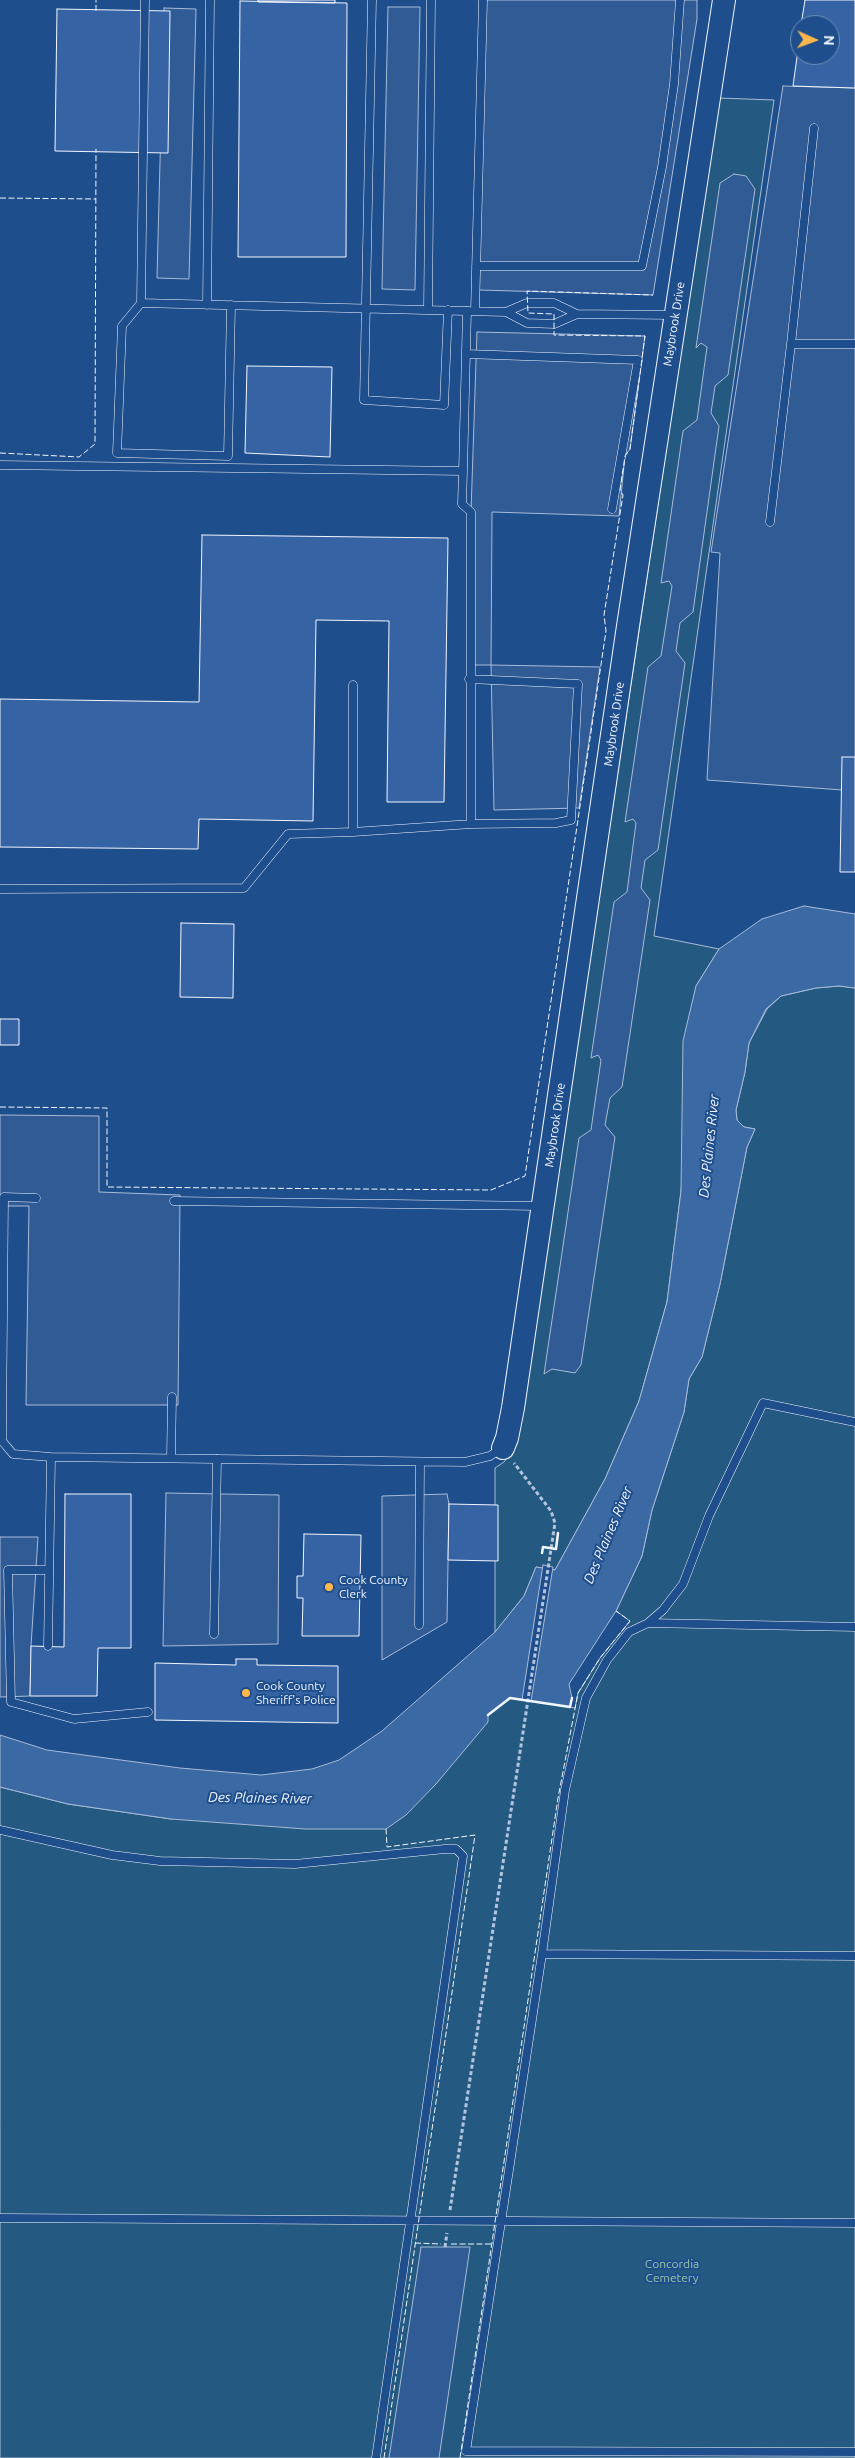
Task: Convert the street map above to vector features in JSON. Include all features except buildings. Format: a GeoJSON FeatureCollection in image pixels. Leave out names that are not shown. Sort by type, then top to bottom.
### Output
{"type":"FeatureCollection","features":[{"type":"Feature","properties":{"kind":"street","name":"Maybrook Drive"},"geometry":{"type":"LineString","coordinates":[[502,1448],[507,1438],[510,1423],[723,4]]}},
{"type":"Feature","properties":{"kind":"lane"},"geometry":{"type":"LineString","coordinates":[[145,0],[141,303],[122,326],[117,453],[228,456],[231,305]]}},
{"type":"Feature","properties":{"kind":"lane"},"geometry":{"type":"LineString","coordinates":[[207,305],[210,0]]}},
{"type":"Feature","properties":{"kind":"lane"},"geometry":{"type":"LineString","coordinates":[[372,0],[364,400],[444,404],[448,310]]}},
{"type":"Feature","properties":{"kind":"lane"},"geometry":{"type":"LineString","coordinates":[[428,310],[431,0]]}},
{"type":"Feature","properties":{"kind":"lane"},"geometry":{"type":"LineString","coordinates":[[475,311],[483,0]]}},
{"type":"Feature","properties":{"kind":"lane"},"geometry":{"type":"LineString","coordinates":[[476,266],[642,266],[662,167],[674,84],[680,0]]}},
{"type":"Feature","properties":{"kind":"lane"},"geometry":{"type":"LineString","coordinates":[[770,522],[814,128]]}},
{"type":"Feature","properties":{"kind":"lane"},"geometry":{"type":"LineString","coordinates":[[141,303],[506,312],[527,303],[554,303],[577,314]]}},
{"type":"Feature","properties":{"kind":"lane"},"geometry":{"type":"LineString","coordinates":[[467,311],[462,504],[471,512],[469,679],[471,824]]}},
{"type":"Feature","properties":{"kind":"lane"},"geometry":{"type":"LineString","coordinates":[[506,312],[527,323],[554,324],[577,314],[675,315]]}},
{"type":"Feature","properties":{"kind":"lane"},"geometry":{"type":"LineString","coordinates":[[791,344],[855,344]]}},
{"type":"Feature","properties":{"kind":"lane"},"geometry":{"type":"LineString","coordinates":[[466,354],[638,360],[612,509]]}},
{"type":"Feature","properties":{"kind":"lane"},"geometry":{"type":"LineString","coordinates":[[0,465],[463,471]]}},
{"type":"Feature","properties":{"kind":"lane"},"geometry":{"type":"LineString","coordinates":[[0,889],[244,888],[288,834],[353,832],[471,824],[556,823],[571,820],[578,684],[469,679]]}},
{"type":"Feature","properties":{"kind":"lane"},"geometry":{"type":"LineString","coordinates":[[353,685],[353,832]]}},
{"type":"Feature","properties":{"kind":"lane"},"geometry":{"type":"LineString","coordinates":[[36,1198],[4,1197],[2,1442],[13,1454],[51,1457],[420,1462],[479,1460],[502,1448]]}},
{"type":"Feature","properties":{"kind":"lane"},"geometry":{"type":"LineString","coordinates":[[174,1201],[542,1206]]}},
{"type":"Feature","properties":{"kind":"lane"},"geometry":{"type":"LineString","coordinates":[[171,1458],[172,1397]]}},
{"type":"Feature","properties":{"kind":"lane"},"geometry":{"type":"LineString","coordinates":[[855,1422],[763,1403],[709,1516],[683,1584],[663,1610],[648,1623],[629,1632],[619,1643],[591,1686],[581,1711],[565,1790],[542,1954],[466,2451],[855,2452]]}},
{"type":"Feature","properties":{"kind":"lane"},"geometry":{"type":"LineString","coordinates":[[48,1646],[51,1457]]}},
{"type":"Feature","properties":{"kind":"lane"},"geometry":{"type":"LineString","coordinates":[[214,1634],[217,1458]]}},
{"type":"Feature","properties":{"kind":"lane"},"geometry":{"type":"LineString","coordinates":[[419,1625],[420,1462]]}},
{"type":"Feature","properties":{"kind":"lane"},"geometry":{"type":"LineString","coordinates":[[49,1570],[8,1570],[11,1702],[74,1719],[148,1712]]}},
{"type":"Feature","properties":{"kind":"lane"},"geometry":{"type":"LineString","coordinates":[[648,1623],[855,1627]]}},
{"type":"Feature","properties":{"kind":"lane"},"geometry":{"type":"LineString","coordinates":[[0,1830],[112,1855],[160,1861],[218,1864],[295,1864],[445,1849],[456,1849],[463,1856],[376,2458]]}},
{"type":"Feature","properties":{"kind":"lane"},"geometry":{"type":"LineString","coordinates":[[542,1954],[855,1956]]}},
{"type":"Feature","properties":{"kind":"lane"},"geometry":{"type":"LineString","coordinates":[[0,2218],[855,2223]]}},
{"type":"Feature","properties":{"kind":"path"},"geometry":{"type":"LineString","coordinates":[[445,2247],[555,1523],[554,1515],[502,1448]]}},
{"type":"Feature","properties":{"kind":"green space"},"geometry":{"type":"Polygon","coordinates":[[[719,98],[774,100],[654,936],[719,949],[696,986],[681,1191],[667,1302],[639,1401],[605,1479],[555,1570],[536,1567],[524,1596],[495,1632],[495,1468],[504,1462],[517,1444],[719,98]]]}},
{"type":"Feature","properties":{"kind":"green space","name":"Concordia Cemetery"},"geometry":{"type":"Polygon","coordinates":[[[839,986],[855,988],[855,2458],[0,2458],[0,1787],[68,1804],[171,1819],[436,1784],[488,1715],[510,1698],[575,1708],[578,1693],[600,1658],[630,1621],[616,1611],[642,1556],[652,1510],[684,1412],[689,1379],[702,1357],[720,1284],[747,1147],[755,1129],[744,1127],[737,1120],[736,1110],[745,1072],[749,1043],[767,1009],[781,996],[816,988],[839,986]]]}},
{"type":"Feature","properties":{"kind":"shaded area"},"geometry":{"type":"Polygon","coordinates":[[[483,0],[697,0],[697,19],[653,295],[479,290],[483,0]]]}},
{"type":"Feature","properties":{"kind":"shaded area"},"geometry":{"type":"Polygon","coordinates":[[[388,7],[420,7],[415,290],[382,289],[388,7]]]}},
{"type":"Feature","properties":{"kind":"shaded area"},"geometry":{"type":"Polygon","coordinates":[[[164,8],[196,9],[189,279],[157,278],[164,8]]]}},
{"type":"Feature","properties":{"kind":"shaded area"},"geometry":{"type":"Polygon","coordinates":[[[783,86],[855,88],[855,757],[842,790],[707,780],[720,553],[711,552],[783,86]]]}},
{"type":"Feature","properties":{"kind":"shaded area"},"geometry":{"type":"Polygon","coordinates":[[[734,174],[746,176],[755,189],[728,375],[715,386],[711,413],[719,426],[693,612],[680,623],[676,651],[685,663],[658,850],[645,860],[641,888],[650,900],[622,1087],[610,1098],[605,1125],[615,1137],[581,1365],[575,1373],[552,1369],[544,1374],[579,1138],[591,1130],[601,1060],[598,1055],[591,1058],[614,902],[627,892],[636,823],[633,819],[625,822],[648,667],[661,656],[672,586],[669,581],[661,583],[683,431],[697,420],[707,347],[701,343],[696,348],[720,183],[734,174]]]}},
{"type":"Feature","properties":{"kind":"shaded area"},"geometry":{"type":"Polygon","coordinates":[[[477,332],[645,336],[630,449],[625,456],[619,516],[492,512],[491,665],[470,665],[471,512],[477,332]]]}},
{"type":"Feature","properties":{"kind":"shaded area"},"geometry":{"type":"Polygon","coordinates":[[[491,665],[600,667],[579,808],[494,810],[491,665]]]}},
{"type":"Feature","properties":{"kind":"shaded area"},"geometry":{"type":"Polygon","coordinates":[[[0,1115],[99,1116],[99,1192],[180,1195],[178,1405],[26,1405],[29,1206],[0,1206],[0,1115]]]}},
{"type":"Feature","properties":{"kind":"shaded area"},"geometry":{"type":"Polygon","coordinates":[[[166,1493],[279,1495],[278,1644],[163,1646],[166,1493]]]}},
{"type":"Feature","properties":{"kind":"shaded area"},"geometry":{"type":"Polygon","coordinates":[[[447,1494],[449,1504],[447,1622],[382,1660],[382,1496],[447,1494]]]}},
{"type":"Feature","properties":{"kind":"shaded area"},"geometry":{"type":"Polygon","coordinates":[[[0,1537],[38,1537],[31,1646],[30,1696],[0,1697],[0,1537]]]}},
{"type":"Feature","properties":{"kind":"shaded area"},"geometry":{"type":"Polygon","coordinates":[[[421,2247],[470,2247],[439,2458],[389,2458],[421,2247]]]}},
{"type":"Feature","properties":{"kind":"water","name":"Des Plaines River"},"geometry":{"type":"Polygon","coordinates":[[[804,906],[855,914],[855,988],[839,986],[816,988],[781,996],[766,1009],[749,1043],[745,1072],[736,1110],[737,1120],[744,1127],[755,1129],[747,1147],[720,1284],[702,1357],[689,1379],[684,1412],[652,1510],[642,1556],[616,1611],[569,1684],[572,1698],[570,1707],[510,1698],[488,1715],[488,1722],[436,1784],[406,1815],[386,1829],[305,1829],[171,1819],[68,1804],[0,1787],[0,1735],[47,1750],[180,1768],[261,1775],[312,1769],[339,1760],[382,1731],[495,1632],[524,1596],[536,1567],[555,1570],[605,1479],[639,1401],[667,1302],[681,1191],[683,1041],[696,986],[719,949],[762,919],[804,906]]]}},
{"type":"Feature","properties":{"kind":"pier"},"geometry":{"type":"Polygon","coordinates":[[[543,1565],[553,1567],[531,1701],[522,1700],[543,1565]]]}},
{"type":"Feature","properties":{"kind":"fence"},"geometry":{"type":"LineString","coordinates":[[96,0],[96,11]]}},
{"type":"Feature","properties":{"kind":"fence"},"geometry":{"type":"LineString","coordinates":[[0,453],[79,457],[95,444],[96,149]]}},
{"type":"Feature","properties":{"kind":"fence"},"geometry":{"type":"LineString","coordinates":[[0,198],[96,199]]}},
{"type":"Feature","properties":{"kind":"fence"},"geometry":{"type":"LineString","coordinates":[[0,1107],[107,1108],[107,1187],[491,1190],[525,1176],[606,631],[604,615],[623,495],[620,490],[625,456],[630,449],[645,336],[554,335],[554,314],[528,313],[527,291],[653,295]]}},
{"type":"Feature","properties":{"kind":"fence"},"geometry":{"type":"LineString","coordinates":[[460,2458],[558,1798],[578,1693],[600,1658],[630,1621],[616,1611]]}},
{"type":"Feature","properties":{"kind":"fence"},"geometry":{"type":"LineString","coordinates":[[384,2458],[475,1835],[387,1847],[386,1829]]}},
{"type":"Feature","properties":{"kind":"fence"},"geometry":{"type":"LineString","coordinates":[[415,2243],[441,2244]]}},
{"type":"Feature","properties":{"kind":"fence"},"geometry":{"type":"LineString","coordinates":[[451,2244],[491,2244]]}},
{"type":"Feature","properties":{"kind":"wall"},"geometry":{"type":"LineString","coordinates":[[542,1553],[543,1547],[556,1549],[558,1533]]}},
{"type":"Feature","properties":{"kind":"wall"},"geometry":{"type":"LineString","coordinates":[[488,1715],[510,1698],[570,1707],[572,1698]]}},
{"type":"Feature","properties":{"kind":"place","name":"Cook County Clerk"},"geometry":{"type":"Point","coordinates":[329,1587]}},
{"type":"Feature","properties":{"kind":"place","name":"Cook County Sheriff's Police"},"geometry":{"type":"Point","coordinates":[246,1693]}}]}
